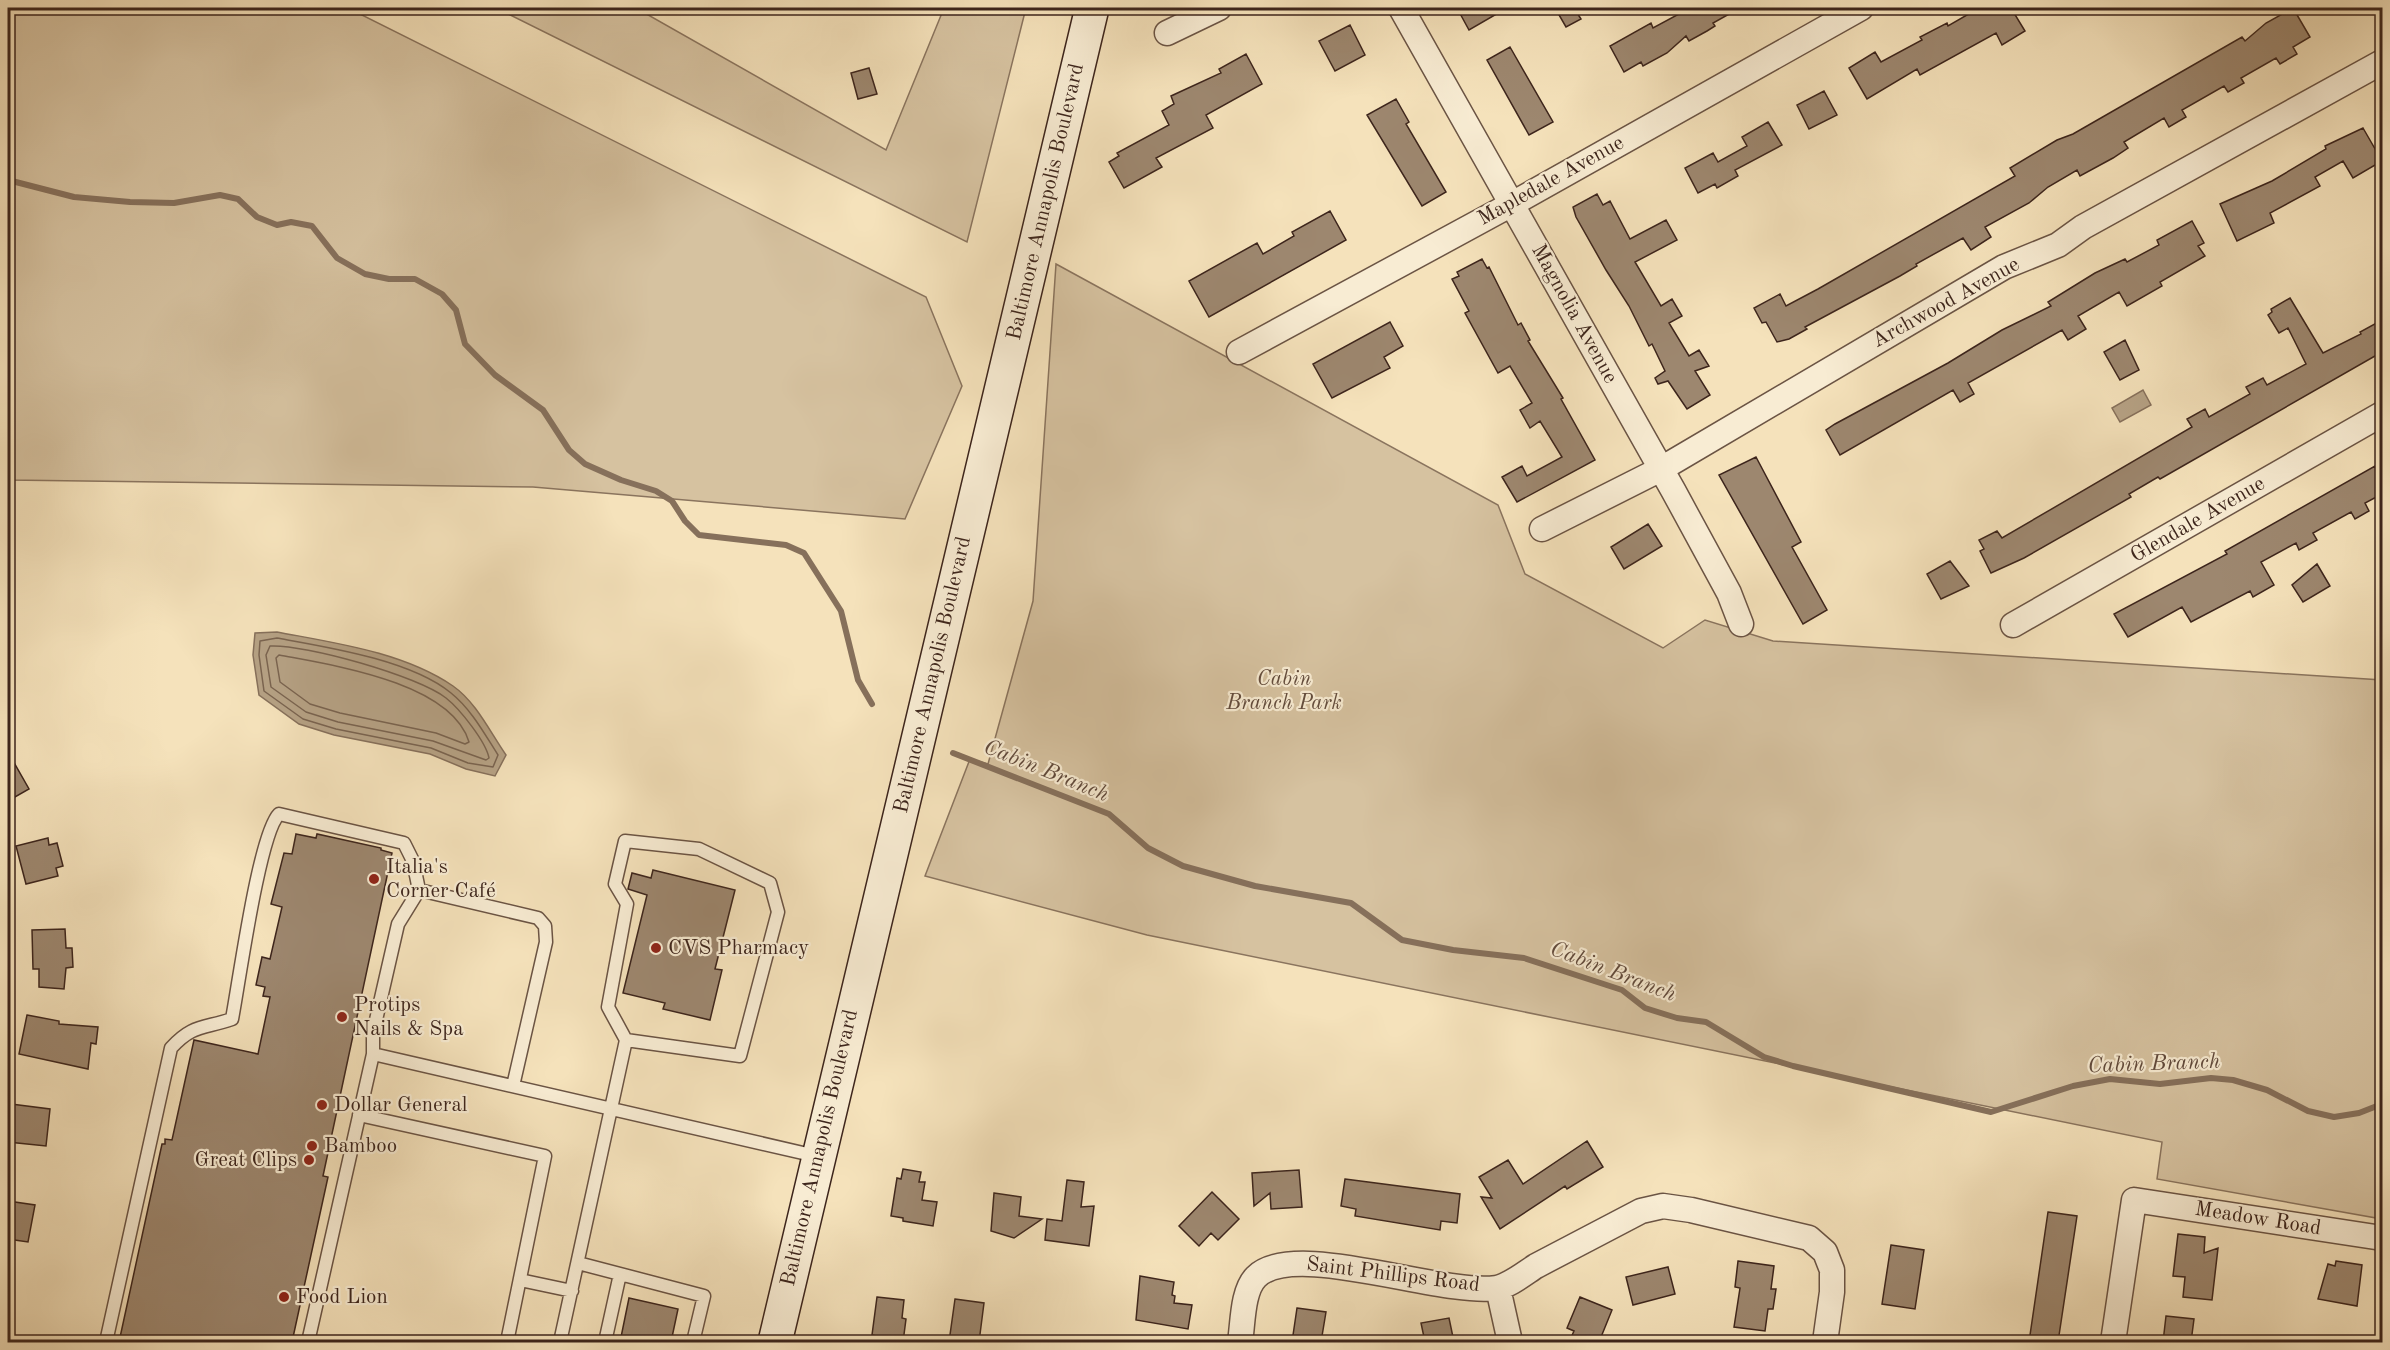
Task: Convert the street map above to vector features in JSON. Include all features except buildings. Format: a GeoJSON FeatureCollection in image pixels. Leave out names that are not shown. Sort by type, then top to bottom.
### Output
{"type":"FeatureCollection","features":[{"type":"Feature","properties":{"kind":"main road","name":"Baltimore Annapolis Boulevard"},"geometry":{"type":"LineString","coordinates":[[775,1342],[1092,8]]}},
{"type":"Feature","properties":{"kind":"street"},"geometry":{"type":"LineString","coordinates":[[1167,33],[1219,8]]}},
{"type":"Feature","properties":{"kind":"street","name":"Magnolia Avenue"},"geometry":{"type":"LineString","coordinates":[[1401,8],[1729,593],[1741,624]]}},
{"type":"Feature","properties":{"kind":"street","name":"Mapledale Avenue"},"geometry":{"type":"LineString","coordinates":[[1239,352],[1512,204],[1861,8]]}},
{"type":"Feature","properties":{"kind":"street","name":"Archwood Avenue"},"geometry":{"type":"LineString","coordinates":[[1542,530],[1661,470],[2004,267],[2058,245],[2083,227],[2382,62]]}},
{"type":"Feature","properties":{"kind":"street","name":"Glendale Avenue"},"geometry":{"type":"LineString","coordinates":[[2013,626],[2382,414]]}},
{"type":"Feature","properties":{"kind":"street","name":"Meadow Road"},"geometry":{"type":"LineString","coordinates":[[2113,1342],[2134,1200],[2382,1238]]}},
{"type":"Feature","properties":{"kind":"street","name":"Saint Phillips Road"},"geometry":{"type":"LineString","coordinates":[[1240,1342],[1248,1293],[1255,1277],[1271,1267],[1287,1262],[1366,1271],[1440,1284],[1498,1288],[1641,1211],[1663,1206],[1691,1210],[1809,1238],[1825,1252],[1832,1270],[1832,1292],[1825,1342]]}},
{"type":"Feature","properties":{"kind":"street"},"geometry":{"type":"LineString","coordinates":[[1498,1288],[1510,1342]]}},
{"type":"Feature","properties":{"kind":"lane"},"geometry":{"type":"LineString","coordinates":[[106,1342],[171,1048],[184,1034],[195,1028],[232,1019],[260,864],[271,822],[279,814],[404,843],[413,861],[419,890],[398,924],[373,1033],[373,1054],[308,1342]]}},
{"type":"Feature","properties":{"kind":"lane"},"geometry":{"type":"LineString","coordinates":[[560,1342],[627,1040],[608,1007],[627,904],[615,884],[625,841],[699,849],[770,883],[778,912],[740,1056],[627,1040]]}},
{"type":"Feature","properties":{"kind":"lane"},"geometry":{"type":"LineString","coordinates":[[419,890],[538,918],[545,926],[546,942],[513,1086]]}},
{"type":"Feature","properties":{"kind":"lane"},"geometry":{"type":"LineString","coordinates":[[373,1054],[818,1157]]}},
{"type":"Feature","properties":{"kind":"lane"},"geometry":{"type":"LineString","coordinates":[[359,1115],[545,1156],[507,1342]]}},
{"type":"Feature","properties":{"kind":"lane"},"geometry":{"type":"LineString","coordinates":[[578,1263],[704,1296],[693,1342]]}},
{"type":"Feature","properties":{"kind":"lane"},"geometry":{"type":"LineString","coordinates":[[605,1342],[620,1274]]}},
{"type":"Feature","properties":{"kind":"lane"},"geometry":{"type":"LineString","coordinates":[[520,1280],[572,1291]]}},
{"type":"Feature","properties":{"kind":"green space"},"geometry":{"type":"Polygon","coordinates":[[[8,8],[348,8],[926,297],[962,386],[905,519],[533,487],[8,480],[8,8]]]}},
{"type":"Feature","properties":{"kind":"green space"},"geometry":{"type":"Polygon","coordinates":[[[496,8],[636,8],[886,150],[944,8],[1026,8],[967,242],[496,8]]]}},
{"type":"Feature","properties":{"kind":"green space","name":"Cabin Branch Park"},"geometry":{"type":"Polygon","coordinates":[[[1056,264],[1498,505],[1525,574],[1663,648],[1705,620],[1773,641],[2382,680],[2382,1219],[2157,1179],[2162,1142],[1147,935],[925,876],[970,759],[988,764],[1033,601],[1056,264]]]}},
{"type":"Feature","properties":{"kind":"water"},"geometry":{"type":"Polygon","coordinates":[[[2143,390],[2151,405],[2120,422],[2112,408],[2143,390]]]}},
{"type":"Feature","properties":{"kind":"water"},"geometry":{"type":"Polygon","coordinates":[[[277,632],[368,650],[391,657],[433,674],[453,686],[476,709],[506,755],[495,776],[466,769],[430,754],[334,735],[299,724],[259,695],[253,655],[255,633],[277,632]]]}},
{"type":"Feature","properties":{"kind":"waterway","name":"Cabin Branch"},"geometry":{"type":"LineString","coordinates":[[8,180],[74,197],[130,202],[174,203],[220,195],[238,199],[257,217],[277,225],[291,222],[312,226],[337,258],[365,274],[389,279],[415,279],[442,294],[456,310],[465,344],[495,375],[543,410],[569,450],[585,464],[621,480],[656,491],[672,501],[685,521],[699,535],[786,545],[804,553],[841,611],[858,680],[872,704]]}},
{"type":"Feature","properties":{"kind":"waterway","name":"Cabin Branch"},"geometry":{"type":"LineString","coordinates":[[953,753],[1109,814],[1148,848],[1183,866],[1255,886],[1351,903],[1402,940],[1453,950],[1524,958],[1622,990],[1645,1008],[1677,1018],[1706,1022],[1764,1057],[1793,1066],[1991,1112],[2073,1086],[2110,1079],[2160,1084],[2211,1078],[2233,1080],[2267,1090],[2308,1111],[2334,1117],[2359,1113],[2382,1104]]}},
{"type":"Feature","properties":{"kind":"place","name":"Italia's Corner Café"},"geometry":{"type":"Point","coordinates":[374,879]}},
{"type":"Feature","properties":{"kind":"place","name":"CVS Pharmacy"},"geometry":{"type":"Point","coordinates":[656,948]}},
{"type":"Feature","properties":{"kind":"place","name":"Protips Nails & Spa"},"geometry":{"type":"Point","coordinates":[342,1017]}},
{"type":"Feature","properties":{"kind":"place","name":"Dollar General"},"geometry":{"type":"Point","coordinates":[322,1105]}},
{"type":"Feature","properties":{"kind":"place","name":"Bamboo"},"geometry":{"type":"Point","coordinates":[312,1146]}},
{"type":"Feature","properties":{"kind":"place","name":"Great Clips"},"geometry":{"type":"Point","coordinates":[309,1160]}},
{"type":"Feature","properties":{"kind":"place","name":"Food Lion"},"geometry":{"type":"Point","coordinates":[284,1297]}}]}
